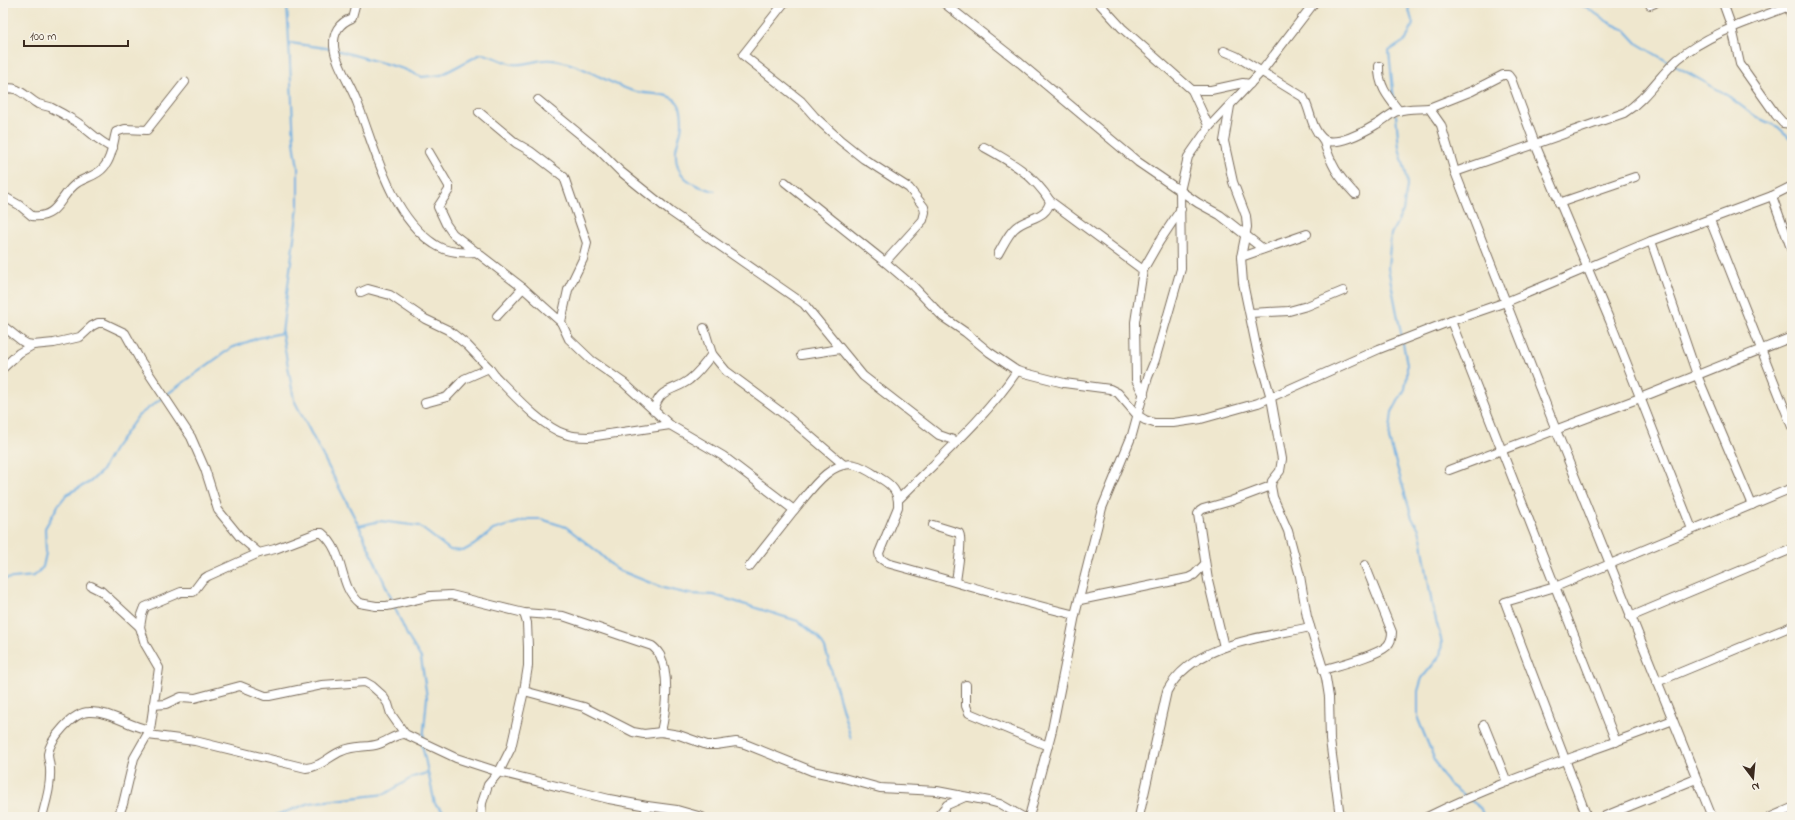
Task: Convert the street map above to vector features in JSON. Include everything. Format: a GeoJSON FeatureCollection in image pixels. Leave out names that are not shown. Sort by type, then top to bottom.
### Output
{"type":"FeatureCollection","features":[{"type":"Feature","properties":{"kind":"street"},"geometry":{"type":"LineString","coordinates":[[356,3],[352,18],[343,22],[336,29],[334,36],[335,52],[356,99],[392,194],[420,232],[435,244],[452,251],[478,252]]}},
{"type":"Feature","properties":{"kind":"street"},"geometry":{"type":"LineString","coordinates":[[784,3],[743,55],[801,101],[815,117],[840,140],[864,159],[909,188],[923,204],[925,212],[923,220],[886,262]]}},
{"type":"Feature","properties":{"kind":"street"},"geometry":{"type":"LineString","coordinates":[[944,3],[1020,63],[1138,162],[1180,191],[1220,215],[1263,249]]}},
{"type":"Feature","properties":{"kind":"street"},"geometry":{"type":"LineString","coordinates":[[1099,3],[1122,28],[1192,90],[1209,127]]}},
{"type":"Feature","properties":{"kind":"street"},"geometry":{"type":"LineString","coordinates":[[1029,817],[1048,746],[1075,615],[1102,508],[1132,435],[1181,269],[1180,191],[1188,157],[1209,127],[1261,72],[1314,3]]}},
{"type":"Feature","properties":{"kind":"street"},"geometry":{"type":"LineString","coordinates":[[1723,3],[1732,28],[1740,64],[1776,115],[1783,122],[1792,124]]}},
{"type":"Feature","properties":{"kind":"street"},"geometry":{"type":"LineString","coordinates":[[1455,172],[1624,113],[1638,103],[1680,58],[1701,44],[1732,28],[1790,6],[1792,16]]}},
{"type":"Feature","properties":{"kind":"street"},"geometry":{"type":"LineString","coordinates":[[1224,51],[1303,97],[1313,127],[1323,139],[1331,163],[1338,176],[1355,194]]}},
{"type":"Feature","properties":{"kind":"street"},"geometry":{"type":"LineString","coordinates":[[1379,66],[1378,78],[1390,100],[1399,111]]}},
{"type":"Feature","properties":{"kind":"street"},"geometry":{"type":"LineString","coordinates":[[1323,139],[1329,142],[1336,142],[1368,129],[1399,111],[1429,108],[1472,91],[1503,75],[1508,75],[1512,79],[1535,144],[1610,322],[1692,529]]}},
{"type":"Feature","properties":{"kind":"street"},"geometry":{"type":"LineString","coordinates":[[3,196],[19,205],[32,216],[38,217],[54,210],[76,183],[98,174],[105,166],[113,148],[116,132],[125,129],[147,130],[185,82]]}},
{"type":"Feature","properties":{"kind":"street"},"geometry":{"type":"LineString","coordinates":[[1192,90],[1211,90],[1243,83],[1250,84]]}},
{"type":"Feature","properties":{"kind":"street"},"geometry":{"type":"LineString","coordinates":[[3,91],[11,88],[17,89],[23,95],[39,104],[51,108],[76,122],[105,145],[113,148]]}},
{"type":"Feature","properties":{"kind":"street"},"geometry":{"type":"LineString","coordinates":[[538,100],[599,150],[620,171],[671,212],[804,304],[863,376],[939,435],[956,442]]}},
{"type":"Feature","properties":{"kind":"street"},"geometry":{"type":"LineString","coordinates":[[1230,106],[1224,141],[1233,182],[1246,216],[1246,237],[1241,257],[1243,282],[1257,350],[1270,398],[1282,465],[1271,486],[1273,497],[1288,531],[1300,576],[1310,627],[1323,670],[1329,697],[1330,740],[1340,817]]}},
{"type":"Feature","properties":{"kind":"street"},"geometry":{"type":"LineString","coordinates":[[1429,108],[1441,125],[1455,172],[1556,430],[1630,617],[1712,817]]}},
{"type":"Feature","properties":{"kind":"street"},"geometry":{"type":"LineString","coordinates":[[479,112],[516,143],[530,151],[564,177],[587,244],[583,259],[568,290],[561,322]]}},
{"type":"Feature","properties":{"kind":"street"},"geometry":{"type":"LineString","coordinates":[[984,147],[1026,171],[1044,190],[1050,201],[1143,270]]}},
{"type":"Feature","properties":{"kind":"street"},"geometry":{"type":"LineString","coordinates":[[429,152],[449,186],[449,190],[438,206],[446,224],[453,234],[478,252],[542,304],[561,322],[569,339],[582,352],[624,383],[670,425],[723,456],[794,510]]}},
{"type":"Feature","properties":{"kind":"street"},"geometry":{"type":"LineString","coordinates":[[1559,204],[1635,177]]}},
{"type":"Feature","properties":{"kind":"street"},"geometry":{"type":"LineString","coordinates":[[785,182],[886,262],[913,286],[943,317],[1017,371],[1064,383],[1110,389],[1118,393],[1137,415],[1154,423],[1173,422],[1220,414],[1270,398],[1365,355],[1451,321],[1506,302],[1586,267],[1772,196],[1792,186]]}},
{"type":"Feature","properties":{"kind":"street"},"geometry":{"type":"LineString","coordinates":[[1772,196],[1792,251]]}},
{"type":"Feature","properties":{"kind":"street"},"geometry":{"type":"LineString","coordinates":[[998,254],[1013,229],[1018,225],[1045,213],[1049,208],[1050,201]]}},
{"type":"Feature","properties":{"kind":"street"},"geometry":{"type":"LineString","coordinates":[[1144,395],[1136,380],[1135,322],[1143,270],[1159,242],[1181,209]]}},
{"type":"Feature","properties":{"kind":"street"},"geometry":{"type":"LineString","coordinates":[[1710,220],[1792,427]]}},
{"type":"Feature","properties":{"kind":"street"},"geometry":{"type":"LineString","coordinates":[[1241,257],[1307,234]]}},
{"type":"Feature","properties":{"kind":"street"},"geometry":{"type":"LineString","coordinates":[[1651,242],[1698,375],[1752,505]]}},
{"type":"Feature","properties":{"kind":"street"},"geometry":{"type":"LineString","coordinates":[[497,316],[523,288]]}},
{"type":"Feature","properties":{"kind":"street"},"geometry":{"type":"LineString","coordinates":[[361,292],[368,289],[390,295],[425,319],[455,335],[467,345],[495,376],[540,419],[563,434],[578,437],[589,437],[670,425]]}},
{"type":"Feature","properties":{"kind":"street"},"geometry":{"type":"LineString","coordinates":[[1250,313],[1288,311],[1307,306],[1342,291]]}},
{"type":"Feature","properties":{"kind":"street"},"geometry":{"type":"LineString","coordinates":[[1451,321],[1616,742]]}},
{"type":"Feature","properties":{"kind":"street"},"geometry":{"type":"LineString","coordinates":[[3,326],[22,341],[33,345],[54,343],[80,336],[98,323],[104,323],[125,333],[140,360],[191,437],[205,469],[218,510],[240,537],[259,553]]}},
{"type":"Feature","properties":{"kind":"street"},"geometry":{"type":"LineString","coordinates":[[704,328],[712,354],[726,371],[789,418],[844,464]]}},
{"type":"Feature","properties":{"kind":"street"},"geometry":{"type":"LineString","coordinates":[[1449,470],[1640,398],[1792,337]]}},
{"type":"Feature","properties":{"kind":"street"},"geometry":{"type":"LineString","coordinates":[[3,368],[19,353],[33,345]]}},
{"type":"Feature","properties":{"kind":"street"},"geometry":{"type":"LineString","coordinates":[[801,355],[840,349]]}},
{"type":"Feature","properties":{"kind":"street"},"geometry":{"type":"LineString","coordinates":[[654,411],[656,401],[660,396],[689,380],[699,372],[712,354]]}},
{"type":"Feature","properties":{"kind":"street"},"geometry":{"type":"LineString","coordinates":[[424,402],[447,397],[464,379],[489,368]]}},
{"type":"Feature","properties":{"kind":"street"},"geometry":{"type":"LineString","coordinates":[[899,499],[1004,391],[1017,371]]}},
{"type":"Feature","properties":{"kind":"street"},"geometry":{"type":"LineString","coordinates":[[749,567],[794,510],[829,471],[844,464],[854,465],[864,468],[891,485],[899,499],[898,507],[879,552],[880,558],[887,563],[956,582],[1018,602],[1075,615]]}},
{"type":"Feature","properties":{"kind":"street"},"geometry":{"type":"LineString","coordinates":[[1224,647],[1205,564],[1198,514],[1200,510],[1231,501],[1271,486]]}},
{"type":"Feature","properties":{"kind":"street"},"geometry":{"type":"LineString","coordinates":[[1587,817],[1505,602],[1555,587],[1609,563],[1792,488]]}},
{"type":"Feature","properties":{"kind":"street"},"geometry":{"type":"LineString","coordinates":[[932,525],[959,534],[960,536],[961,542],[956,582]]}},
{"type":"Feature","properties":{"kind":"street"},"geometry":{"type":"LineString","coordinates":[[118,817],[123,804],[134,758],[149,732],[159,680],[159,668],[145,644],[140,627],[145,608],[180,592],[193,592],[202,580],[208,576],[259,553],[275,549],[317,533],[322,533],[336,548],[350,593],[359,603],[387,606],[439,594],[463,597],[524,614],[563,616],[652,646],[660,654],[664,668],[666,708],[661,732]]}},
{"type":"Feature","properties":{"kind":"street"},"geometry":{"type":"LineString","coordinates":[[1630,617],[1792,549]]}},
{"type":"Feature","properties":{"kind":"street"},"geometry":{"type":"LineString","coordinates":[[1080,600],[1188,578],[1194,575],[1205,564]]}},
{"type":"Feature","properties":{"kind":"street"},"geometry":{"type":"LineString","coordinates":[[1323,670],[1376,653],[1387,646],[1391,640],[1392,632],[1365,565]]}},
{"type":"Feature","properties":{"kind":"street"},"geometry":{"type":"LineString","coordinates":[[91,586],[101,591],[140,627]]}},
{"type":"Feature","properties":{"kind":"street"},"geometry":{"type":"LineString","coordinates":[[481,817],[482,803],[488,785],[499,772],[511,748],[524,691],[528,666],[528,647],[527,623],[524,614]]}},
{"type":"Feature","properties":{"kind":"street"},"geometry":{"type":"LineString","coordinates":[[1657,682],[1792,626]]}},
{"type":"Feature","properties":{"kind":"street"},"geometry":{"type":"LineString","coordinates":[[1139,817],[1167,691],[1179,673],[1204,655],[1224,647],[1310,627]]}},
{"type":"Feature","properties":{"kind":"street"},"geometry":{"type":"LineString","coordinates":[[153,705],[166,704],[181,697],[195,698],[240,686],[265,696],[269,696],[322,685],[365,682],[382,695],[388,704],[391,714],[405,734],[456,758],[499,772],[609,799],[677,810],[702,817]]}},
{"type":"Feature","properties":{"kind":"street"},"geometry":{"type":"LineString","coordinates":[[966,685],[966,706],[969,713],[1048,746]]}},
{"type":"Feature","properties":{"kind":"street"},"geometry":{"type":"LineString","coordinates":[[524,691],[584,707],[633,732],[644,734],[661,732],[678,735],[707,745],[736,742],[745,744],[803,768],[872,787],[937,791],[1000,804],[1023,817]]}},
{"type":"Feature","properties":{"kind":"street"},"geometry":{"type":"LineString","coordinates":[[42,817],[49,789],[50,768],[48,754],[52,743],[70,719],[82,713],[90,712],[120,719],[149,732],[195,741],[306,768],[320,766],[341,751],[357,746],[375,745],[397,735],[405,734]]}},
{"type":"Feature","properties":{"kind":"street"},"geometry":{"type":"LineString","coordinates":[[1427,817],[1466,798],[1673,720]]}},
{"type":"Feature","properties":{"kind":"street"},"geometry":{"type":"LineString","coordinates":[[1484,725],[1507,782]]}},
{"type":"Feature","properties":{"kind":"street"},"geometry":{"type":"LineString","coordinates":[[1603,817],[1696,780]]}},
{"type":"Feature","properties":{"kind":"street"},"geometry":{"type":"LineString","coordinates":[[938,817],[947,805],[965,797]]}},
{"type":"Feature","properties":{"kind":"street"},"geometry":{"type":"LineString","coordinates":[[645,817],[647,806]]}},
{"type":"Feature","properties":{"kind":"street"},"geometry":{"type":"LineString","coordinates":[[1771,817],[1792,808]]}},
{"type":"Feature","properties":{"kind":"waterway"},"geometry":{"type":"LineString","coordinates":[[287,3],[294,142],[298,168],[298,207],[282,333],[294,400],[359,526],[393,602]]}},
{"type":"Feature","properties":{"kind":"waterway"},"geometry":{"type":"LineString","coordinates":[[1394,100],[1389,51],[1406,40],[1413,24],[1407,3]]}},
{"type":"Feature","properties":{"kind":"waterway"},"geometry":{"type":"LineString","coordinates":[[1575,3],[1586,7],[1608,22],[1625,30],[1638,44],[1670,63]]}},
{"type":"Feature","properties":{"kind":"waterway"},"geometry":{"type":"LineString","coordinates":[[290,43],[332,49]]}},
{"type":"Feature","properties":{"kind":"waterway"},"geometry":{"type":"LineString","coordinates":[[336,50],[404,69],[422,77],[441,75],[481,54],[513,64],[552,60],[574,65],[626,89],[671,97],[679,105],[682,119],[682,127],[676,150],[676,159],[681,174],[692,183],[715,191]]}},
{"type":"Feature","properties":{"kind":"waterway"},"geometry":{"type":"LineString","coordinates":[[1674,65],[1724,93],[1756,117],[1778,127],[1792,140]]}},
{"type":"Feature","properties":{"kind":"waterway"},"geometry":{"type":"LineString","coordinates":[[1396,115],[1399,148],[1406,173],[1407,186],[1403,211],[1391,234],[1388,268],[1402,338]]}},
{"type":"Feature","properties":{"kind":"waterway"},"geometry":{"type":"LineString","coordinates":[[166,395],[231,348],[258,338],[282,333]]}},
{"type":"Feature","properties":{"kind":"waterway"},"geometry":{"type":"LineString","coordinates":[[1403,343],[1407,364],[1407,376],[1405,389],[1392,412],[1389,439],[1412,518],[1419,529],[1432,605],[1442,643],[1440,656],[1422,678],[1418,691],[1418,719],[1438,768],[1449,784],[1465,796]]}},
{"type":"Feature","properties":{"kind":"waterway"},"geometry":{"type":"LineString","coordinates":[[3,579],[34,576],[43,567],[46,553],[45,528],[59,504],[67,494],[90,482],[101,472],[114,449],[138,416],[162,398]]}},
{"type":"Feature","properties":{"kind":"waterway"},"geometry":{"type":"LineString","coordinates":[[359,526],[380,521],[419,526],[450,550],[463,551],[474,545],[493,530],[529,519],[541,519],[566,527],[598,552],[616,569],[663,588],[689,594],[714,595],[798,621],[818,637],[825,648],[851,739]]}},
{"type":"Feature","properties":{"kind":"waterway"},"geometry":{"type":"LineString","coordinates":[[394,606],[408,637],[421,658],[427,697],[423,741]]}},
{"type":"Feature","properties":{"kind":"waterway"},"geometry":{"type":"LineString","coordinates":[[422,745],[435,804],[450,817]]}},
{"type":"Feature","properties":{"kind":"waterway"},"geometry":{"type":"LineString","coordinates":[[272,817],[310,803],[385,794],[413,777],[427,773]]}},
{"type":"Feature","properties":{"kind":"waterway"},"geometry":{"type":"LineString","coordinates":[[1470,800],[1480,807],[1484,817]]}}]}
